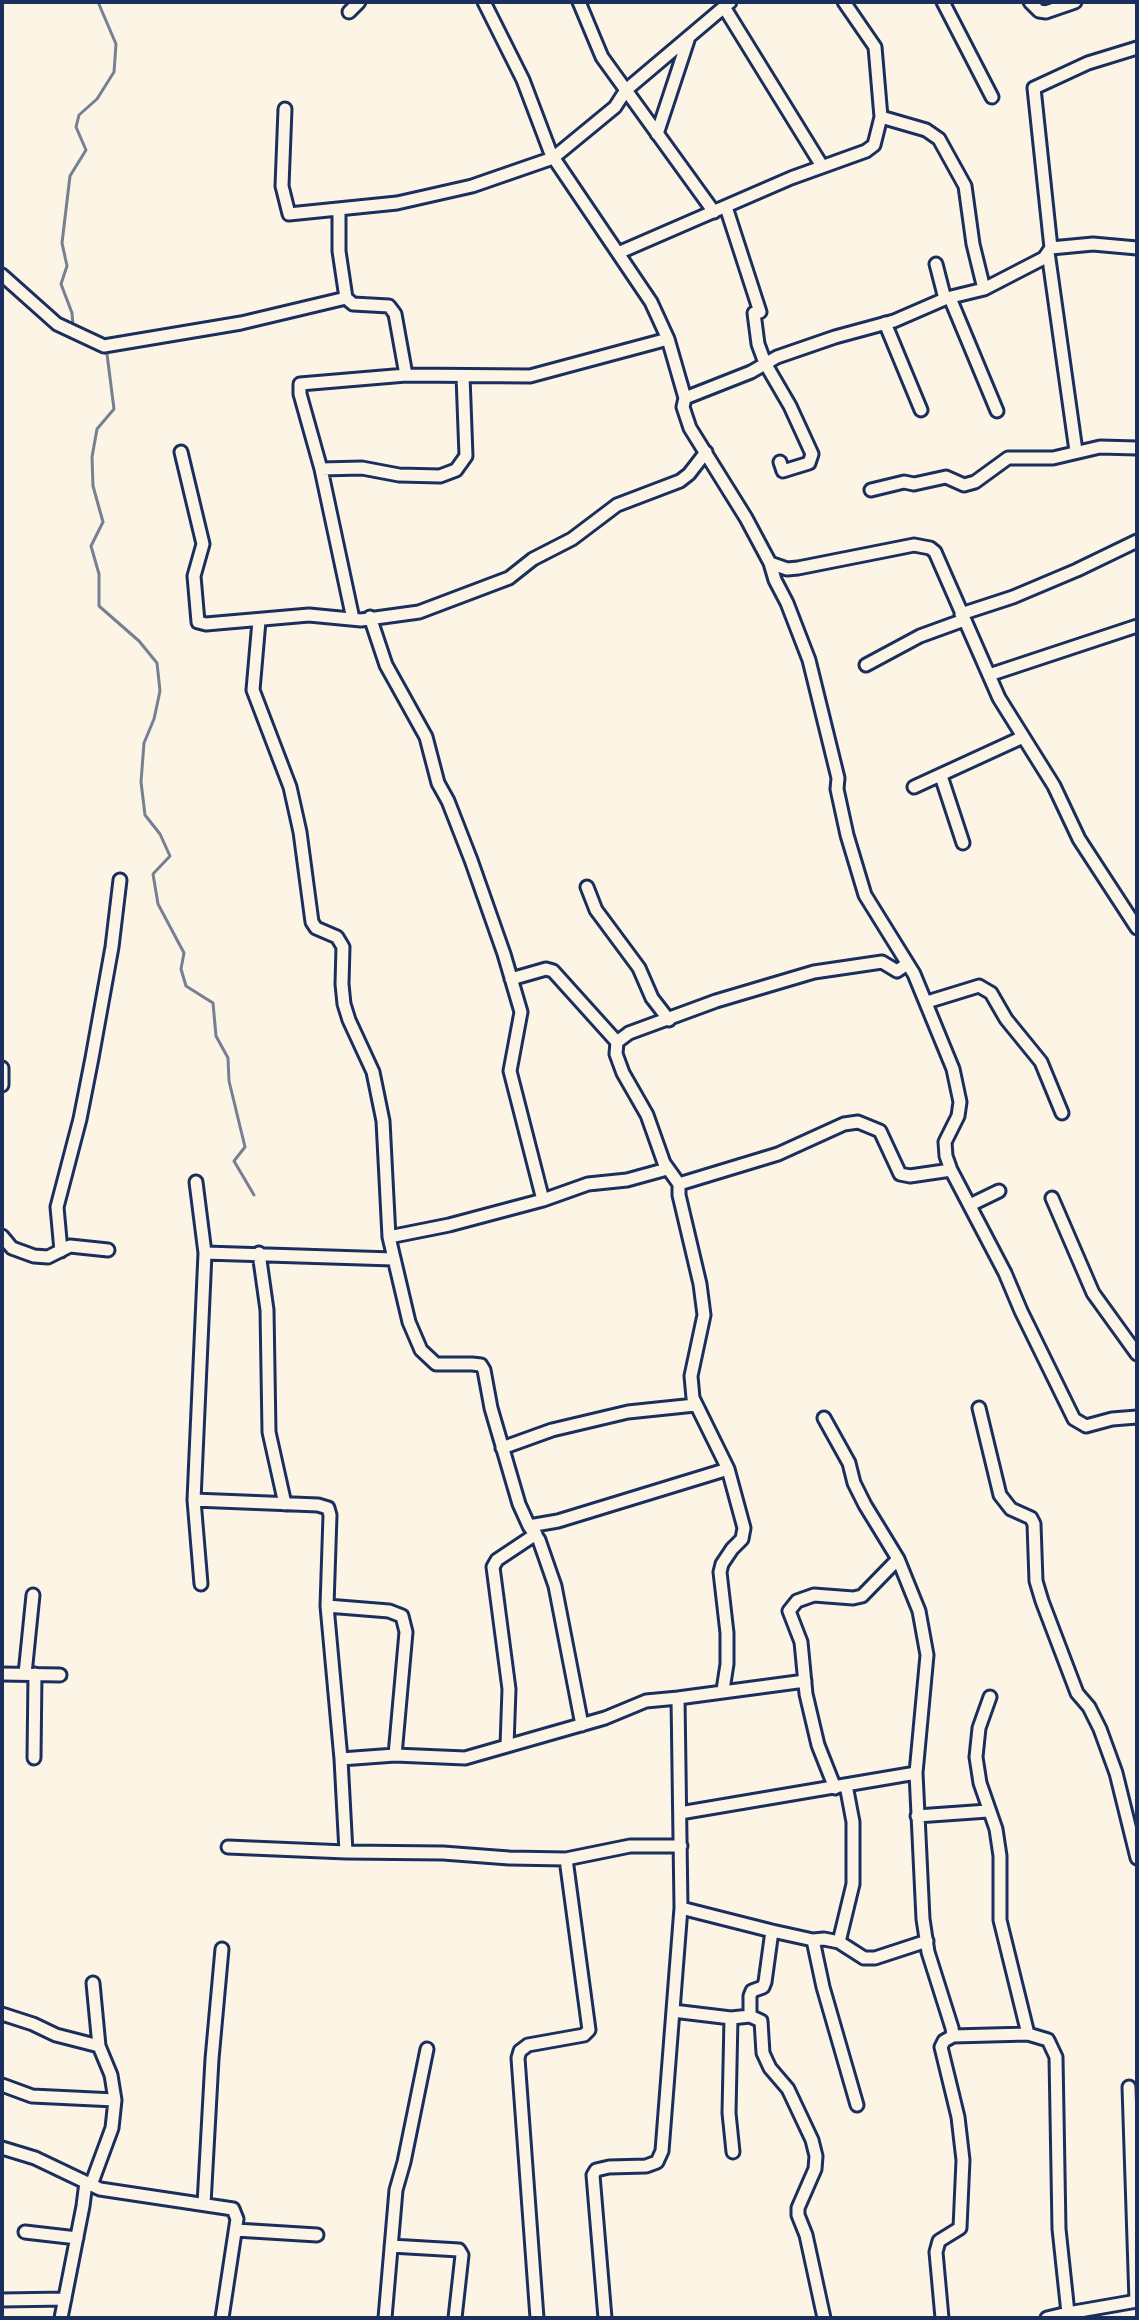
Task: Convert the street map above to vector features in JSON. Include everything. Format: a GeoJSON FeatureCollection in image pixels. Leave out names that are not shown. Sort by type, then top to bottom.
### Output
{"type":"FeatureCollection","features":[{"type":"Feature","properties":{"kind":"street"},"geometry":{"type":"LineString","coordinates":[[349,12],[359,2]]}},
{"type":"Feature","properties":{"kind":"street"},"geometry":{"type":"LineString","coordinates":[[484,2],[523,80],[553,158],[644,288],[668,339],[690,428],[770,563],[787,603],[809,660],[838,778],[837,789],[847,835],[865,895],[907,964],[947,1049],[960,1102],[958,1116],[945,1142],[951,1170],[1005,1273],[1074,1419],[1086,1426],[1137,1417]]}},
{"type":"Feature","properties":{"kind":"street"},"geometry":{"type":"LineString","coordinates":[[579,2],[602,57],[714,212]]}},
{"type":"Feature","properties":{"kind":"street"},"geometry":{"type":"LineString","coordinates":[[618,253],[822,166],[866,151],[874,145],[881,117],[875,47],[844,2]]}},
{"type":"Feature","properties":{"kind":"street"},"geometry":{"type":"LineString","coordinates":[[943,2],[992,97]]}},
{"type":"Feature","properties":{"kind":"street"},"geometry":{"type":"LineString","coordinates":[[1030,2],[1039,11],[1046,12],[1075,2]]}},
{"type":"Feature","properties":{"kind":"street"},"geometry":{"type":"LineString","coordinates":[[285,109],[282,186],[286,211],[294,216],[397,203],[472,186],[553,158],[615,107],[626,90],[727,5],[822,166]]}},
{"type":"Feature","properties":{"kind":"street"},"geometry":{"type":"LineString","coordinates":[[657,134],[688,39]]}},
{"type":"Feature","properties":{"kind":"street"},"geometry":{"type":"LineString","coordinates":[[1076,451],[1050,250],[1034,88],[1088,63],[1137,48]]}},
{"type":"Feature","properties":{"kind":"street"},"geometry":{"type":"LineString","coordinates":[[881,117],[926,130],[939,139],[960,173],[984,289]]}},
{"type":"Feature","properties":{"kind":"street"},"geometry":{"type":"LineString","coordinates":[[726,207],[760,312],[754,313],[758,344],[812,454],[809,463],[783,471],[780,462]]}},
{"type":"Feature","properties":{"kind":"street"},"geometry":{"type":"LineString","coordinates":[[339,209],[339,251],[346,298],[353,304],[389,306],[392,309],[406,375]]}},
{"type":"Feature","properties":{"kind":"street"},"geometry":{"type":"LineString","coordinates":[[685,398],[835,337],[885,323],[948,298],[984,289],[1035,264],[1050,250],[1093,244],[1137,248]]}},
{"type":"Feature","properties":{"kind":"street"},"geometry":{"type":"LineString","coordinates":[[936,264],[997,411]]}},
{"type":"Feature","properties":{"kind":"street"},"geometry":{"type":"LineString","coordinates":[[2,275],[57,324],[104,346],[241,323],[346,298]]}},
{"type":"Feature","properties":{"kind":"street"},"geometry":{"type":"LineString","coordinates":[[885,323],[921,410]]}},
{"type":"Feature","properties":{"kind":"street"},"geometry":{"type":"LineString","coordinates":[[353,619],[300,384],[406,375],[530,376],[668,339]]}},
{"type":"Feature","properties":{"kind":"street"},"geometry":{"type":"LineString","coordinates":[[321,469],[362,468],[388,474],[440,476],[456,470],[466,456],[463,376]]}},
{"type":"Feature","properties":{"kind":"street"},"geometry":{"type":"LineString","coordinates":[[871,490],[946,477],[964,485],[975,482],[1008,458],[1053,458],[1100,447],[1137,448]]}},
{"type":"Feature","properties":{"kind":"street"},"geometry":{"type":"LineString","coordinates":[[181,452],[203,544],[194,576],[198,622],[259,621],[309,615],[353,619],[419,612],[509,578],[533,559],[572,539],[617,505],[680,481],[706,452]]}},
{"type":"Feature","properties":{"kind":"street"},"geometry":{"type":"LineString","coordinates":[[866,665],[920,636],[1096,562],[1116,549],[1137,541]]}},
{"type":"Feature","properties":{"kind":"street"},"geometry":{"type":"LineString","coordinates":[[770,563],[787,569],[922,546],[930,548],[940,559],[999,698],[1054,786],[1079,839],[1137,928]]}},
{"type":"Feature","properties":{"kind":"street"},"geometry":{"type":"LineString","coordinates":[[775,580],[787,569]]}},
{"type":"Feature","properties":{"kind":"street"},"geometry":{"type":"LineString","coordinates":[[370,617],[382,656],[426,737],[438,783],[471,860],[521,1012],[510,1071],[543,1200]]}},
{"type":"Feature","properties":{"kind":"street"},"geometry":{"type":"LineString","coordinates":[[259,621],[253,690],[290,787],[300,832],[312,922],[316,928],[337,937],[343,947],[344,1004],[373,1072],[383,1121],[389,1237],[409,1322],[421,1350],[436,1364],[481,1365],[484,1370],[491,1408],[519,1504],[555,1586],[582,1725]]}},
{"type":"Feature","properties":{"kind":"street"},"geometry":{"type":"LineString","coordinates":[[989,675],[1137,626]]}},
{"type":"Feature","properties":{"kind":"street"},"geometry":{"type":"LineString","coordinates":[[914,787],[1023,737]]}},
{"type":"Feature","properties":{"kind":"street"},"geometry":{"type":"LineString","coordinates":[[941,776],[963,843]]}},
{"type":"Feature","properties":{"kind":"street"},"geometry":{"type":"LineString","coordinates":[[61,1251],[57,1207],[92,1058],[112,947],[120,880]]}},
{"type":"Feature","properties":{"kind":"street"},"geometry":{"type":"LineString","coordinates":[[587,887],[596,910],[639,968],[652,998],[669,1020]]}},
{"type":"Feature","properties":{"kind":"street"},"geometry":{"type":"LineString","coordinates":[[617,1042],[629,1033],[716,1001],[814,972],[882,962],[897,971],[907,964]]}},
{"type":"Feature","properties":{"kind":"street"},"geometry":{"type":"LineString","coordinates":[[511,979],[546,969],[553,971],[617,1042],[616,1054],[623,1073],[647,1115],[667,1169],[679,1184],[704,1315],[691,1376],[695,1405],[728,1469],[744,1528],[742,1539],[727,1556],[720,1572],[727,1633],[723,1690]]}},
{"type":"Feature","properties":{"kind":"street"},"geometry":{"type":"LineString","coordinates":[[927,1002],[979,986],[991,993],[1006,1019],[1041,1062],[1062,1113]]}},
{"type":"Feature","properties":{"kind":"street"},"geometry":{"type":"LineString","coordinates":[[2,1068],[2,1085]]}},
{"type":"Feature","properties":{"kind":"street"},"geometry":{"type":"LineString","coordinates":[[679,1184],[778,1154],[844,1124],[858,1122],[880,1131],[900,1174],[910,1176],[951,1170]]}},
{"type":"Feature","properties":{"kind":"street"},"geometry":{"type":"LineString","coordinates":[[389,1237],[442,1227],[543,1200],[580,1186],[627,1180],[667,1169]]}},
{"type":"Feature","properties":{"kind":"street"},"geometry":{"type":"LineString","coordinates":[[196,1182],[205,1253],[194,1500],[201,1584]]}},
{"type":"Feature","properties":{"kind":"street"},"geometry":{"type":"LineString","coordinates":[[970,1205],[999,1191]]}},
{"type":"Feature","properties":{"kind":"street"},"geometry":{"type":"LineString","coordinates":[[1052,1198],[1093,1293],[1137,1354]]}},
{"type":"Feature","properties":{"kind":"street"},"geometry":{"type":"LineString","coordinates":[[4,1239],[12,1248],[34,1256],[48,1257],[81,1245],[108,1250]]}},
{"type":"Feature","properties":{"kind":"street"},"geometry":{"type":"LineString","coordinates":[[2,1256],[4,1239]]}},
{"type":"Feature","properties":{"kind":"street"},"geometry":{"type":"LineString","coordinates":[[205,1253],[393,1259]]}},
{"type":"Feature","properties":{"kind":"street"},"geometry":{"type":"LineString","coordinates":[[259,1253],[267,1310],[269,1432],[285,1504]]}},
{"type":"Feature","properties":{"kind":"street"},"geometry":{"type":"LineString","coordinates":[[502,1448],[552,1430],[628,1412],[695,1405]]}},
{"type":"Feature","properties":{"kind":"street"},"geometry":{"type":"LineString","coordinates":[[979,1408],[1000,1495],[1011,1509],[1031,1518],[1034,1524],[1035,1567],[1042,1601],[1077,1693],[1089,1707],[1100,1729],[1116,1773],[1137,1858]]}},
{"type":"Feature","properties":{"kind":"street"},"geometry":{"type":"LineString","coordinates":[[824,1418],[849,1463],[854,1483],[865,1505],[898,1559],[922,1622],[928,1664],[920,1716],[917,1816],[927,1941],[953,2036]]}},
{"type":"Feature","properties":{"kind":"street"},"geometry":{"type":"LineString","coordinates":[[507,1746],[509,1689],[493,1567],[497,1560],[532,1530],[728,1469]]}},
{"type":"Feature","properties":{"kind":"street"},"geometry":{"type":"LineString","coordinates":[[194,1500],[328,1508],[327,1606],[346,1852]]}},
{"type":"Feature","properties":{"kind":"street"},"geometry":{"type":"LineString","coordinates":[[839,1942],[853,1884],[853,1822],[840,1787],[818,1745],[802,1649],[789,1615],[790,1607],[814,1595],[859,1598],[898,1559]]}},
{"type":"Feature","properties":{"kind":"street"},"geometry":{"type":"LineString","coordinates":[[33,1595],[30,1674],[34,1758]]}},
{"type":"Feature","properties":{"kind":"street"},"geometry":{"type":"LineString","coordinates":[[327,1606],[389,1611],[402,1616],[406,1632],[395,1755]]}},
{"type":"Feature","properties":{"kind":"street"},"geometry":{"type":"LineString","coordinates":[[2,1674],[60,1675]]}},
{"type":"Feature","properties":{"kind":"street"},"geometry":{"type":"LineString","coordinates":[[341,1759],[395,1755],[465,1758],[582,1725],[646,1701],[805,1681]]}},
{"type":"Feature","properties":{"kind":"street"},"geometry":{"type":"LineString","coordinates":[[990,1697],[979,1728],[976,1757],[988,1811],[996,1829],[1000,1856],[1000,1920],[1028,2034]]}},
{"type":"Feature","properties":{"kind":"street"},"geometry":{"type":"LineString","coordinates":[[605,2318],[593,2175],[596,2170],[609,2167],[646,2166],[660,2158],[681,1908],[678,1698]]}},
{"type":"Feature","properties":{"kind":"street"},"geometry":{"type":"LineString","coordinates":[[680,1813],[916,1773]]}},
{"type":"Feature","properties":{"kind":"street"},"geometry":{"type":"LineString","coordinates":[[917,1816],[988,1811]]}},
{"type":"Feature","properties":{"kind":"street"},"geometry":{"type":"LineString","coordinates":[[228,1847],[566,1859],[630,1846],[681,1846]]}},
{"type":"Feature","properties":{"kind":"street"},"geometry":{"type":"LineString","coordinates":[[537,2318],[518,2058],[520,2051],[528,2045],[584,2035],[589,2030],[566,1859]]}},
{"type":"Feature","properties":{"kind":"street"},"geometry":{"type":"LineString","coordinates":[[681,1908],[813,1940],[839,1942],[864,1958],[875,1958],[927,1941]]}},
{"type":"Feature","properties":{"kind":"street"},"geometry":{"type":"LineString","coordinates":[[750,2016],[752,1991],[763,1987],[765,1982],[772,1931]]}},
{"type":"Feature","properties":{"kind":"street"},"geometry":{"type":"LineString","coordinates":[[813,1940],[823,1987],[857,2105]]}},
{"type":"Feature","properties":{"kind":"street"},"geometry":{"type":"LineString","coordinates":[[204,2204],[222,1949]]}},
{"type":"Feature","properties":{"kind":"street"},"geometry":{"type":"LineString","coordinates":[[61,2318],[88,2183],[112,2128],[115,2100],[111,2075],[99,2046],[93,1983]]}},
{"type":"Feature","properties":{"kind":"street"},"geometry":{"type":"LineString","coordinates":[[673,2011],[731,2018],[750,2016],[761,2021],[763,2053],[770,2068],[788,2089],[812,2140],[816,2156],[815,2169],[798,2208],[798,2215],[806,2235],[824,2318]]}},
{"type":"Feature","properties":{"kind":"street"},"geometry":{"type":"LineString","coordinates":[[2,2014],[56,2035],[99,2046]]}},
{"type":"Feature","properties":{"kind":"street"},"geometry":{"type":"LineString","coordinates":[[731,2018],[729,2113],[733,2152]]}},
{"type":"Feature","properties":{"kind":"street"},"geometry":{"type":"LineString","coordinates":[[942,2318],[936,2252],[939,2241],[960,2228],[962,2219],[961,2142],[941,2047],[953,2036],[1028,2034],[1048,2040],[1056,2057],[1059,2229],[1068,2313]]}},
{"type":"Feature","properties":{"kind":"street"},"geometry":{"type":"LineString","coordinates":[[385,2318],[396,2190],[427,2049]]}},
{"type":"Feature","properties":{"kind":"street"},"geometry":{"type":"LineString","coordinates":[[2,2085],[32,2096],[115,2100]]}},
{"type":"Feature","properties":{"kind":"street"},"geometry":{"type":"LineString","coordinates":[[1047,2318],[1137,2301],[1129,2087]]}},
{"type":"Feature","properties":{"kind":"street"},"geometry":{"type":"LineString","coordinates":[[2,2148],[35,2158],[114,2192],[233,2209],[237,2219],[236,2230],[222,2318]]}},
{"type":"Feature","properties":{"kind":"street"},"geometry":{"type":"LineString","coordinates":[[236,2230],[317,2235]]}},
{"type":"Feature","properties":{"kind":"street"},"geometry":{"type":"LineString","coordinates":[[25,2232],[77,2238]]}},
{"type":"Feature","properties":{"kind":"street"},"geometry":{"type":"LineString","coordinates":[[391,2246],[459,2250],[462,2255],[455,2318]]}},
{"type":"Feature","properties":{"kind":"street"},"geometry":{"type":"LineString","coordinates":[[2,2300],[65,2299]]}},
{"type":"Feature","properties":{"kind":"waterway"},"geometry":{"type":"LineString","coordinates":[[73,326],[72,313],[61,284],[67,266],[62,243],[70,176],[86,150],[76,127],[79,115],[97,99],[114,72],[116,44],[98,2]]}},
{"type":"Feature","properties":{"kind":"waterway"},"geometry":{"type":"LineString","coordinates":[[78,340],[107,354],[114,409],[97,429],[92,457],[93,486],[103,522],[91,546],[99,574],[99,606],[139,641],[157,663],[160,691],[154,719],[144,743],[141,782],[145,815],[160,834],[170,856],[153,874],[158,904],[184,953],[181,969],[186,986],[213,1003],[216,1036],[228,1058],[229,1081],[245,1147],[234,1161],[254,1195]]}}]}
